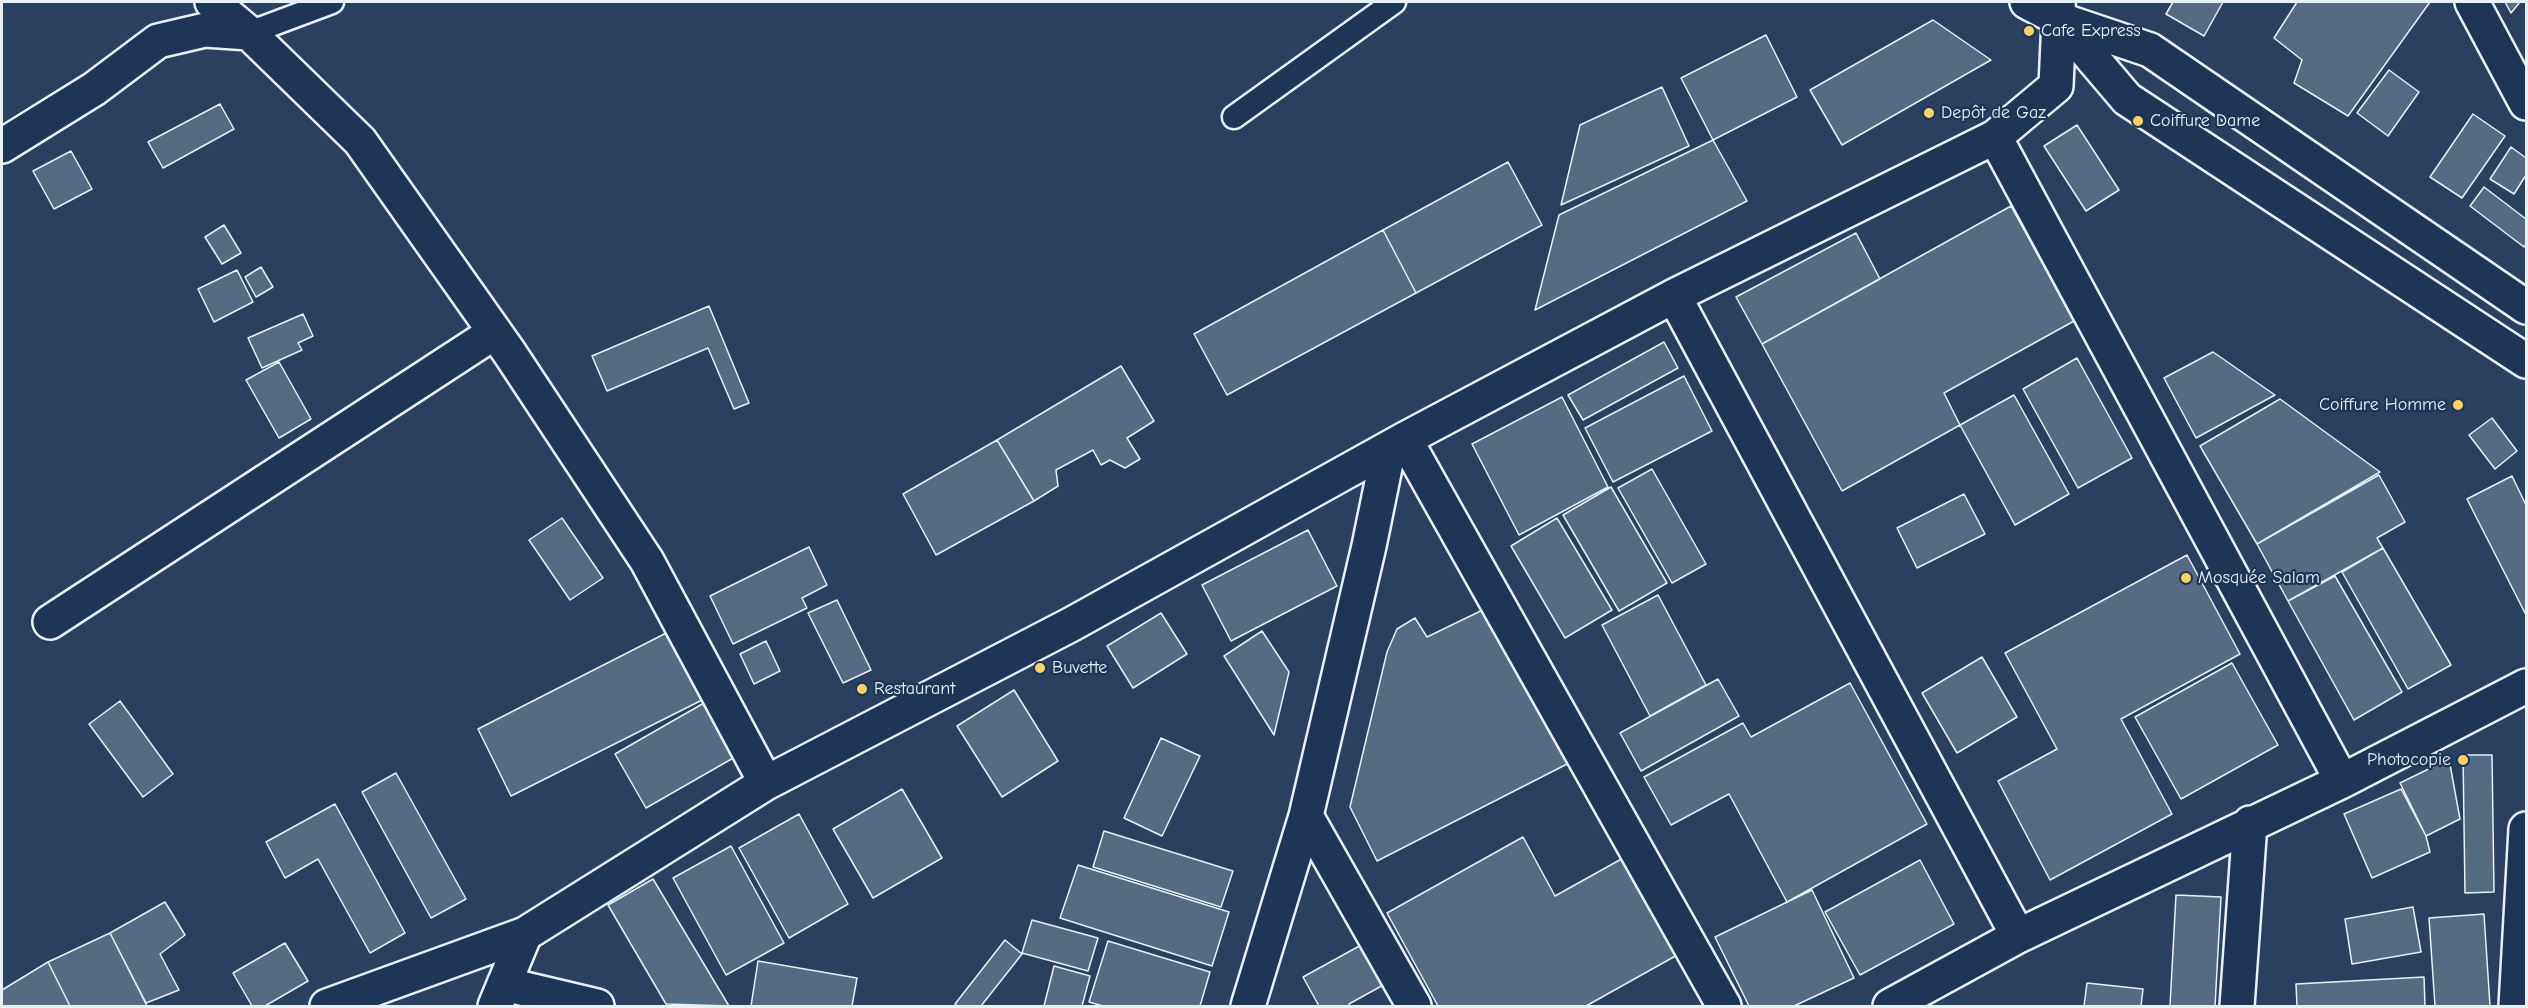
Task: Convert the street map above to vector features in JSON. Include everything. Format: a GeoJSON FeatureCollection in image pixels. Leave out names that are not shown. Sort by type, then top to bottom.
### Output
{"type":"FeatureCollection","features":[{"type":"Feature","properties":{"kind":"street"},"geometry":{"type":"LineString","coordinates":[[212,2],[249,33],[360,141],[495,332],[647,561],[766,783]]}},
{"type":"Feature","properties":{"kind":"street"},"geometry":{"type":"LineString","coordinates":[[2027,2],[2059,10],[2150,50],[2526,308]]}},
{"type":"Feature","properties":{"kind":"street"},"geometry":{"type":"LineString","coordinates":[[2472,2],[2526,103]]}},
{"type":"Feature","properties":{"kind":"street"},"geometry":{"type":"LineString","coordinates":[[327,1006],[525,934],[766,783],[1071,624],[1397,443],[1674,296],[1995,137],[2056,86],[2059,10]]}},
{"type":"Feature","properties":{"kind":"street"},"geometry":{"type":"LineString","coordinates":[[2059,10],[2127,99],[2526,361]]}},
{"type":"Feature","properties":{"kind":"street"},"geometry":{"type":"LineString","coordinates":[[2,146],[94,89],[159,41],[205,30],[249,33]]}},
{"type":"Feature","properties":{"kind":"street"},"geometry":{"type":"LineString","coordinates":[[1995,137],[2342,780]]}},
{"type":"Feature","properties":{"kind":"street"},"geometry":{"type":"LineString","coordinates":[[1674,296],[2018,936]]}},
{"type":"Feature","properties":{"kind":"street"},"geometry":{"type":"LineString","coordinates":[[50,622],[495,332]]}},
{"type":"Feature","properties":{"kind":"street"},"geometry":{"type":"LineString","coordinates":[[1248,1006],[1306,816],[1369,546],[1397,443]]}},
{"type":"Feature","properties":{"kind":"street"},"geometry":{"type":"LineString","coordinates":[[1397,443],[1724,1006]]}},
{"type":"Feature","properties":{"kind":"street"},"geometry":{"type":"LineString","coordinates":[[1904,1003],[2018,936],[2342,780],[2526,686]]}},
{"type":"Feature","properties":{"kind":"street"},"geometry":{"type":"LineString","coordinates":[[1306,816],[1414,1006]]}},
{"type":"Feature","properties":{"kind":"street"},"geometry":{"type":"LineString","coordinates":[[2237,1006],[2250,823]]}},
{"type":"Feature","properties":{"kind":"street"},"geometry":{"type":"LineString","coordinates":[[2516,1006],[2526,829]]}},
{"type":"Feature","properties":{"kind":"street"},"geometry":{"type":"LineString","coordinates":[[525,934],[500,995],[597,1006]]}},
{"type":"Feature","properties":{"kind":"lane"},"geometry":{"type":"LineString","coordinates":[[249,33],[332,2]]}},
{"type":"Feature","properties":{"kind":"lane"},"geometry":{"type":"LineString","coordinates":[[1234,117],[1394,2]]}},
{"type":"Feature","properties":{"kind":"building"},"geometry":{"type":"Polygon","coordinates":[[[2173,2],[2223,2],[2204,36],[2166,14],[2173,2]]]}},
{"type":"Feature","properties":{"kind":"building"},"geometry":{"type":"Polygon","coordinates":[[[2297,2],[2430,2],[2348,116],[2294,83],[2302,60],[2274,38],[2297,2]]]}},
{"type":"Feature","properties":{"kind":"building"},"geometry":{"type":"Polygon","coordinates":[[[2505,2],[2520,2],[2511,13],[2505,2]]]}},
{"type":"Feature","properties":{"kind":"building"},"geometry":{"type":"Polygon","coordinates":[[[1933,20],[1991,60],[1842,145],[1810,90],[1933,20]]]}},
{"type":"Feature","properties":{"kind":"building"},"geometry":{"type":"Polygon","coordinates":[[[1766,35],[1797,97],[1713,140],[1681,78],[1766,35]]]}},
{"type":"Feature","properties":{"kind":"building"},"geometry":{"type":"Polygon","coordinates":[[[2389,70],[2419,92],[2388,136],[2357,113],[2389,70]]]}},
{"type":"Feature","properties":{"kind":"building"},"geometry":{"type":"Polygon","coordinates":[[[1662,87],[1689,146],[1561,205],[1580,125],[1662,87]]]}},
{"type":"Feature","properties":{"kind":"building"},"geometry":{"type":"Polygon","coordinates":[[[220,104],[234,129],[163,168],[148,142],[220,104]]]}},
{"type":"Feature","properties":{"kind":"building"},"geometry":{"type":"Polygon","coordinates":[[[2473,114],[2505,136],[2462,198],[2430,177],[2473,114]]]}},
{"type":"Feature","properties":{"kind":"building"},"geometry":{"type":"Polygon","coordinates":[[[2077,125],[2119,190],[2086,211],[2044,146],[2077,125]]]}},
{"type":"Feature","properties":{"kind":"building"},"geometry":{"type":"Polygon","coordinates":[[[1713,140],[1747,201],[1535,310],[1559,215],[1713,140]]]}},
{"type":"Feature","properties":{"kind":"building"},"geometry":{"type":"Polygon","coordinates":[[[2511,147],[2526,158],[2526,175],[2514,194],[2490,179],[2511,147]]]}},
{"type":"Feature","properties":{"kind":"building"},"geometry":{"type":"Polygon","coordinates":[[[71,151],[92,189],[54,209],[33,171],[71,151]]]}},
{"type":"Feature","properties":{"kind":"building"},"geometry":{"type":"Polygon","coordinates":[[[1508,162],[1542,225],[1416,293],[1383,230],[1508,162]]]}},
{"type":"Feature","properties":{"kind":"building"},"geometry":{"type":"Polygon","coordinates":[[[2484,187],[2526,219],[2524,247],[2470,206],[2484,187]]]}},
{"type":"Feature","properties":{"kind":"building"},"geometry":{"type":"Polygon","coordinates":[[[2011,206],[2074,321],[1944,393],[1960,425],[1842,491],[1762,344],[2011,206]]]}},
{"type":"Feature","properties":{"kind":"building"},"geometry":{"type":"Polygon","coordinates":[[[224,225],[241,253],[222,264],[205,237],[224,225]]]}},
{"type":"Feature","properties":{"kind":"building"},"geometry":{"type":"Polygon","coordinates":[[[1383,230],[1416,293],[1227,395],[1194,334],[1383,230]]]}},
{"type":"Feature","properties":{"kind":"building"},"geometry":{"type":"Polygon","coordinates":[[[1856,233],[1880,279],[1762,344],[1736,297],[1856,233]]]}},
{"type":"Feature","properties":{"kind":"building"},"geometry":{"type":"Polygon","coordinates":[[[261,267],[273,287],[256,297],[245,277],[261,267]]]}},
{"type":"Feature","properties":{"kind":"building"},"geometry":{"type":"Polygon","coordinates":[[[237,270],[253,302],[214,322],[198,289],[237,270]]]}},
{"type":"Feature","properties":{"kind":"building"},"geometry":{"type":"Polygon","coordinates":[[[709,306],[749,403],[734,409],[708,348],[607,391],[592,356],[709,306]]]}},
{"type":"Feature","properties":{"kind":"building"},"geometry":{"type":"Polygon","coordinates":[[[303,314],[313,336],[298,343],[302,350],[262,368],[248,338],[303,314]]]}},
{"type":"Feature","properties":{"kind":"building"},"geometry":{"type":"Polygon","coordinates":[[[1664,342],[1678,368],[1583,420],[1568,395],[1664,342]]]}},
{"type":"Feature","properties":{"kind":"building"},"geometry":{"type":"Polygon","coordinates":[[[2213,352],[2275,395],[2196,438],[2164,378],[2213,352]]]}},
{"type":"Feature","properties":{"kind":"building"},"geometry":{"type":"Polygon","coordinates":[[[2077,358],[2132,458],[2078,488],[2023,389],[2077,358]]]}},
{"type":"Feature","properties":{"kind":"building"},"geometry":{"type":"Polygon","coordinates":[[[279,362],[311,419],[279,438],[246,380],[279,362]]]}},
{"type":"Feature","properties":{"kind":"building"},"geometry":{"type":"Polygon","coordinates":[[[1121,366],[1154,421],[1127,438],[1140,459],[1125,468],[1110,460],[1101,465],[1093,450],[1056,470],[1058,486],[1034,501],[997,440],[1121,366]]]}},
{"type":"Feature","properties":{"kind":"building"},"geometry":{"type":"Polygon","coordinates":[[[1684,376],[1712,431],[1613,482],[1585,428],[1684,376]]]}},
{"type":"Feature","properties":{"kind":"building"},"geometry":{"type":"Polygon","coordinates":[[[2014,395],[2069,494],[2015,525],[1960,425],[2014,395]]]}},
{"type":"Feature","properties":{"kind":"building"},"geometry":{"type":"Polygon","coordinates":[[[1562,397],[1608,487],[1519,535],[1472,444],[1562,397]]]}},
{"type":"Feature","properties":{"kind":"building"},"geometry":{"type":"Polygon","coordinates":[[[2280,399],[2380,472],[2257,544],[2200,446],[2280,399]]]}},
{"type":"Feature","properties":{"kind":"building"},"geometry":{"type":"Polygon","coordinates":[[[2492,418],[2517,451],[2495,469],[2469,435],[2492,418]]]}},
{"type":"Feature","properties":{"kind":"building"},"geometry":{"type":"Polygon","coordinates":[[[997,440],[1034,501],[936,555],[903,494],[997,440]]]}},
{"type":"Feature","properties":{"kind":"building"},"geometry":{"type":"Polygon","coordinates":[[[1652,469],[1706,564],[1672,583],[1618,488],[1652,469]]]}},
{"type":"Feature","properties":{"kind":"building"},"geometry":{"type":"Polygon","coordinates":[[[2379,475],[2405,522],[2377,538],[2383,548],[2288,601],[2257,544],[2379,475]]]}},
{"type":"Feature","properties":{"kind":"building"},"geometry":{"type":"Polygon","coordinates":[[[2512,476],[2526,505],[2526,615],[2467,499],[2512,476]]]}},
{"type":"Feature","properties":{"kind":"building"},"geometry":{"type":"Polygon","coordinates":[[[1611,487],[1667,583],[1619,611],[1563,515],[1611,487]]]}},
{"type":"Feature","properties":{"kind":"building"},"geometry":{"type":"Polygon","coordinates":[[[1964,494],[1985,534],[1917,568],[1897,528],[1964,494]]]}},
{"type":"Feature","properties":{"kind":"building"},"geometry":{"type":"Polygon","coordinates":[[[562,518],[603,578],[570,600],[529,540],[562,518]]]}},
{"type":"Feature","properties":{"kind":"building"},"geometry":{"type":"Polygon","coordinates":[[[1557,518],[1612,610],[1565,638],[1511,546],[1557,518]]]}},
{"type":"Feature","properties":{"kind":"building"},"geometry":{"type":"Polygon","coordinates":[[[1308,530],[1337,586],[1231,641],[1202,585],[1308,530]]]}},
{"type":"Feature","properties":{"kind":"building"},"geometry":{"type":"Polygon","coordinates":[[[809,547],[827,585],[802,598],[807,608],[733,644],[710,596],[809,547]]]}},
{"type":"Feature","properties":{"kind":"building"},"geometry":{"type":"Polygon","coordinates":[[[2383,548],[2451,665],[2408,689],[2342,572],[2383,548]]]}},
{"type":"Feature","properties":{"kind":"building"},"geometry":{"type":"Polygon","coordinates":[[[2187,555],[2240,654],[2121,719],[2172,814],[2050,880],[1998,781],[2057,749],[2005,653],[2187,555]]]}},
{"type":"Feature","properties":{"kind":"building"},"geometry":{"type":"Polygon","coordinates":[[[2335,576],[2402,692],[2354,720],[2288,601],[2335,576]]]}},
{"type":"Feature","properties":{"kind":"building"},"geometry":{"type":"Polygon","coordinates":[[[1658,595],[1706,685],[1650,716],[1602,625],[1658,595]]]}},
{"type":"Feature","properties":{"kind":"building"},"geometry":{"type":"Polygon","coordinates":[[[837,600],[871,670],[843,683],[808,613],[837,600]]]}},
{"type":"Feature","properties":{"kind":"building"},"geometry":{"type":"Polygon","coordinates":[[[1495,604],[1575,760],[1377,861],[1350,807],[1387,652],[1397,629],[1415,618],[1427,637],[1495,604]]]}},
{"type":"Feature","properties":{"kind":"building"},"geometry":{"type":"Polygon","coordinates":[[[1161,613],[1187,654],[1133,688],[1107,646],[1161,613]]]}},
{"type":"Feature","properties":{"kind":"building"},"geometry":{"type":"Polygon","coordinates":[[[676,628],[710,696],[511,796],[478,729],[676,628]]]}},
{"type":"Feature","properties":{"kind":"building"},"geometry":{"type":"Polygon","coordinates":[[[1262,631],[1289,672],[1274,735],[1224,656],[1262,631]]]}},
{"type":"Feature","properties":{"kind":"building"},"geometry":{"type":"Polygon","coordinates":[[[766,641],[780,671],[754,684],[740,654],[766,641]]]}},
{"type":"Feature","properties":{"kind":"building"},"geometry":{"type":"Polygon","coordinates":[[[1982,657],[2017,717],[1957,753],[1922,693],[1982,657]]]}},
{"type":"Feature","properties":{"kind":"building"},"geometry":{"type":"Polygon","coordinates":[[[2232,663],[2278,745],[2181,799],[2135,717],[2232,663]]]}},
{"type":"Feature","properties":{"kind":"building"},"geometry":{"type":"Polygon","coordinates":[[[1718,679],[1739,716],[1641,771],[1620,733],[1718,679]]]}},
{"type":"Feature","properties":{"kind":"building"},"geometry":{"type":"Polygon","coordinates":[[[1850,683],[1927,824],[1787,902],[1729,794],[1671,825],[1644,777],[1743,723],[1751,737],[1850,683]]]}},
{"type":"Feature","properties":{"kind":"building"},"geometry":{"type":"Polygon","coordinates":[[[1014,690],[1058,761],[1002,797],[957,726],[1014,690]]]}},
{"type":"Feature","properties":{"kind":"building"},"geometry":{"type":"Polygon","coordinates":[[[711,699],[742,753],[646,808],[615,754],[711,699]]]}},
{"type":"Feature","properties":{"kind":"building"},"geometry":{"type":"Polygon","coordinates":[[[120,701],[173,774],[143,797],[89,724],[120,701]]]}},
{"type":"Feature","properties":{"kind":"building"},"geometry":{"type":"Polygon","coordinates":[[[1161,738],[1200,756],[1162,836],[1124,818],[1161,738]]]}},
{"type":"Feature","properties":{"kind":"building"},"geometry":{"type":"Polygon","coordinates":[[[2463,755],[2492,755],[2494,892],[2465,893],[2463,755]]]}},
{"type":"Feature","properties":{"kind":"building"},"geometry":{"type":"Polygon","coordinates":[[[2449,759],[2460,819],[2426,836],[2400,783],[2449,759]]]}},
{"type":"Feature","properties":{"kind":"building"},"geometry":{"type":"Polygon","coordinates":[[[396,773],[466,899],[431,918],[362,792],[396,773]]]}},
{"type":"Feature","properties":{"kind":"building"},"geometry":{"type":"Polygon","coordinates":[[[902,789],[942,858],[873,898],[833,829],[902,789]]]}},
{"type":"Feature","properties":{"kind":"building"},"geometry":{"type":"Polygon","coordinates":[[[2401,789],[2426,836],[2430,852],[2372,878],[2344,814],[2401,789]]]}},
{"type":"Feature","properties":{"kind":"building"},"geometry":{"type":"Polygon","coordinates":[[[335,804],[405,933],[370,953],[318,859],[285,878],[266,842],[335,804]]]}},
{"type":"Feature","properties":{"kind":"building"},"geometry":{"type":"Polygon","coordinates":[[[799,814],[848,904],[789,938],[739,848],[799,814]]]}},
{"type":"Feature","properties":{"kind":"building"},"geometry":{"type":"Polygon","coordinates":[[[1104,831],[1233,871],[1221,907],[1093,867],[1104,831]]]}},
{"type":"Feature","properties":{"kind":"building"},"geometry":{"type":"Polygon","coordinates":[[[1523,837],[1555,896],[1625,857],[1679,954],[1586,1006],[1438,1006],[1387,913],[1523,837]]]}},
{"type":"Feature","properties":{"kind":"building"},"geometry":{"type":"Polygon","coordinates":[[[731,846],[784,943],[726,975],[673,878],[731,846]]]}},
{"type":"Feature","properties":{"kind":"building"},"geometry":{"type":"Polygon","coordinates":[[[1920,860],[1954,924],[1860,975],[1825,912],[1920,860]]]}},
{"type":"Feature","properties":{"kind":"building"},"geometry":{"type":"Polygon","coordinates":[[[1078,865],[1229,912],[1212,966],[1060,918],[1078,865]]]}},
{"type":"Feature","properties":{"kind":"building"},"geometry":{"type":"Polygon","coordinates":[[[653,879],[729,1006],[666,1004],[608,905],[653,879]]]}},
{"type":"Feature","properties":{"kind":"building"},"geometry":{"type":"Polygon","coordinates":[[[1812,890],[1854,978],[1794,1006],[1749,1006],[1715,937],[1812,890]]]}},
{"type":"Feature","properties":{"kind":"building"},"geometry":{"type":"Polygon","coordinates":[[[2176,895],[2221,897],[2215,1006],[2170,1006],[2176,895]]]}},
{"type":"Feature","properties":{"kind":"building"},"geometry":{"type":"Polygon","coordinates":[[[165,902],[185,935],[160,954],[179,990],[146,1003],[110,933],[165,902]]]}},
{"type":"Feature","properties":{"kind":"building"},"geometry":{"type":"Polygon","coordinates":[[[2413,907],[2421,952],[2352,964],[2345,919],[2413,907]]]}},
{"type":"Feature","properties":{"kind":"building"},"geometry":{"type":"Polygon","coordinates":[[[2484,914],[2490,1006],[2435,1006],[2429,918],[2484,914]]]}},
{"type":"Feature","properties":{"kind":"building"},"geometry":{"type":"Polygon","coordinates":[[[1032,920],[1098,938],[1088,971],[1022,953],[1032,920]]]}},
{"type":"Feature","properties":{"kind":"building"},"geometry":{"type":"Polygon","coordinates":[[[110,933],[147,1006],[70,1006],[48,962],[110,933]]]}},
{"type":"Feature","properties":{"kind":"building"},"geometry":{"type":"Polygon","coordinates":[[[1372,939],[1394,979],[1349,1004],[1350,1006],[1319,1006],[1303,977],[1372,939]]]}},
{"type":"Feature","properties":{"kind":"building"},"geometry":{"type":"Polygon","coordinates":[[[1005,940],[1022,954],[981,1006],[955,1004],[1005,940]]]}},
{"type":"Feature","properties":{"kind":"building"},"geometry":{"type":"Polygon","coordinates":[[[1108,941],[1210,972],[1200,1006],[1103,1006],[1089,1002],[1108,941]]]}},
{"type":"Feature","properties":{"kind":"building"},"geometry":{"type":"Polygon","coordinates":[[[285,943],[308,981],[265,1006],[252,1006],[233,973],[285,943]]]}},
{"type":"Feature","properties":{"kind":"building"},"geometry":{"type":"Polygon","coordinates":[[[758,961],[857,978],[852,1006],[751,1006],[758,961]]]}},
{"type":"Feature","properties":{"kind":"building"},"geometry":{"type":"Polygon","coordinates":[[[48,962],[70,1006],[2,1006],[2,990],[48,962]]]}},
{"type":"Feature","properties":{"kind":"building"},"geometry":{"type":"Polygon","coordinates":[[[1054,966],[1090,976],[1082,1006],[1044,1006],[1054,966]]]}},
{"type":"Feature","properties":{"kind":"building"},"geometry":{"type":"Polygon","coordinates":[[[2424,977],[2425,1006],[2297,1006],[2296,984],[2424,977]]]}},
{"type":"Feature","properties":{"kind":"building"},"geometry":{"type":"Polygon","coordinates":[[[2087,983],[2143,989],[2141,1006],[2084,1006],[2087,983]]]}},
{"type":"Feature","properties":{"kind":"place","name":"Cafe Express"},"geometry":{"type":"Point","coordinates":[2029,31]}},
{"type":"Feature","properties":{"kind":"place","name":"Depôt de Gaz"},"geometry":{"type":"Point","coordinates":[1929,113]}},
{"type":"Feature","properties":{"kind":"place","name":"Coiffure Dame"},"geometry":{"type":"Point","coordinates":[2138,121]}},
{"type":"Feature","properties":{"kind":"place","name":"Coiffure Homme"},"geometry":{"type":"Point","coordinates":[2458,405]}},
{"type":"Feature","properties":{"kind":"place","name":"Mosquée Salam"},"geometry":{"type":"Point","coordinates":[2186,578]}},
{"type":"Feature","properties":{"kind":"place","name":"Buvette"},"geometry":{"type":"Point","coordinates":[1040,668]}},
{"type":"Feature","properties":{"kind":"place","name":"Restaurant"},"geometry":{"type":"Point","coordinates":[862,689]}},
{"type":"Feature","properties":{"kind":"place","name":"Photocopie"},"geometry":{"type":"Point","coordinates":[2463,760]}}]}
